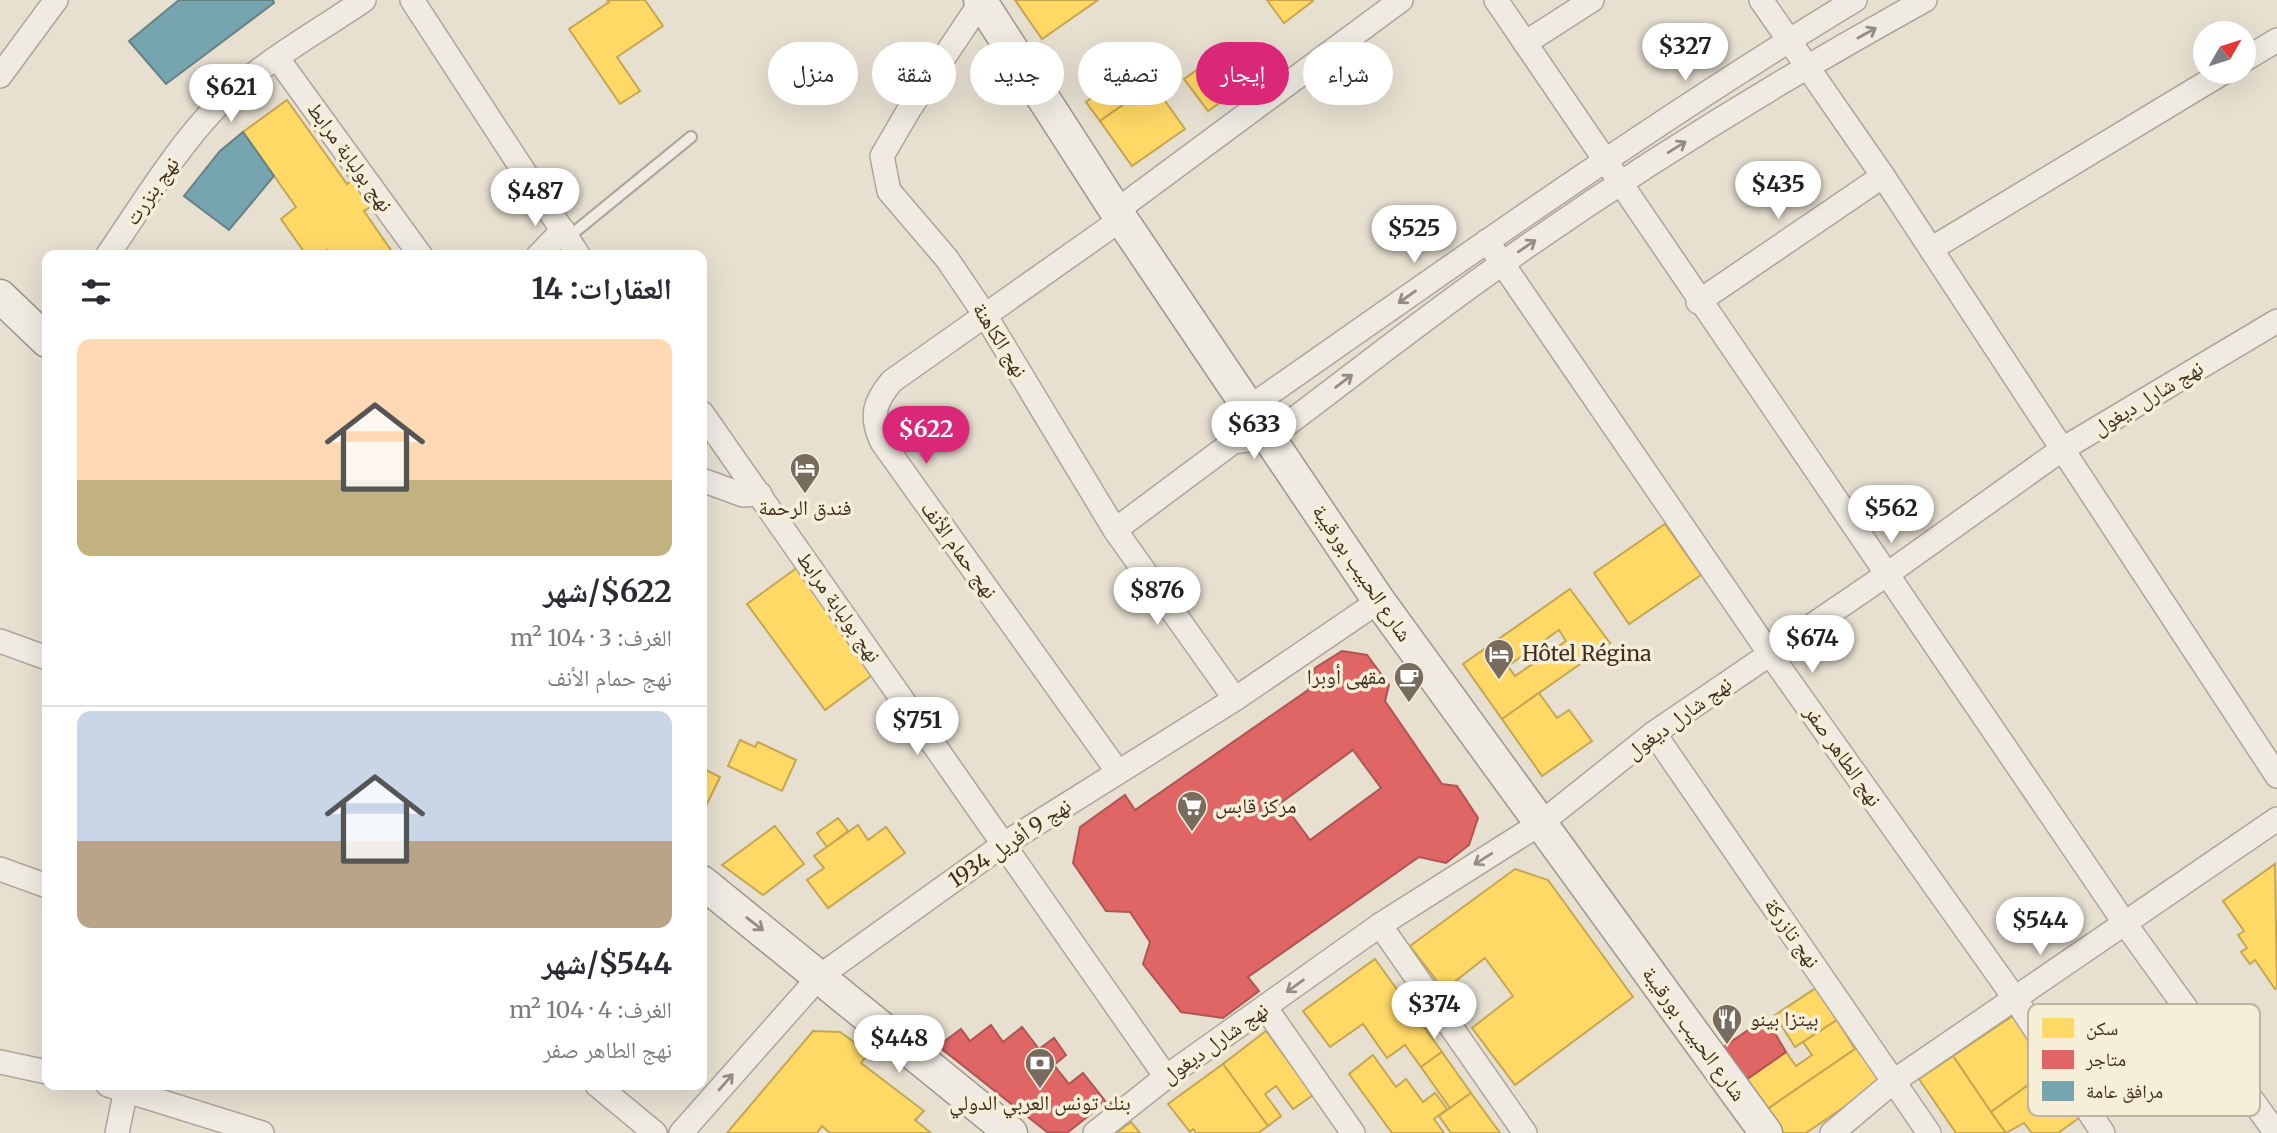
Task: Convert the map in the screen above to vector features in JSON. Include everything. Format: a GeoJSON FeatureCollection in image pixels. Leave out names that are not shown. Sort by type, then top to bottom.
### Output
{"type":"FeatureCollection","features":[{"type":"Feature","properties":{"kind":"street"},"geometry":{"type":"LineString","coordinates":[[0,76],[56,0]]}},
{"type":"Feature","properties":{"kind":"street","name":"نهج بنزرت"},"geometry":{"type":"LineString","coordinates":[[111,250],[194,132],[219,104],[278,59],[364,0]]}},
{"type":"Feature","properties":{"kind":"street"},"geometry":{"type":"LineString","coordinates":[[412,0],[569,242],[551,250]]}},
{"type":"Feature","properties":{"kind":"street","name":"نهج حمام الأنف"},"geometry":{"type":"LineString","coordinates":[[1118,772],[882,442],[874,426],[874,409],[879,396],[892,381],[985,315],[1401,0]]}},
{"type":"Feature","properties":{"kind":"street"},"geometry":{"type":"LineString","coordinates":[[1496,0],[1698,302],[2183,1004]]}},
{"type":"Feature","properties":{"kind":"street"},"geometry":{"type":"LineString","coordinates":[[1525,43],[1592,0]]}},
{"type":"Feature","properties":{"kind":"street"},"geometry":{"type":"LineString","coordinates":[[1761,0],[1883,176],[2277,776]]}},
{"type":"Feature","properties":{"kind":"street"},"geometry":{"type":"LineString","coordinates":[[1115,530],[1233,442],[1250,407],[1487,241],[1790,40],[1855,0]]}},
{"type":"Feature","properties":{"kind":"street"},"geometry":{"type":"LineString","coordinates":[[1233,442],[1270,437],[1502,263],[1620,183],[1808,65],[1925,0]]}},
{"type":"Feature","properties":{"kind":"street","name":"شارع الحبيب بورقيبة"},"geometry":{"type":"LineString","coordinates":[[981,1],[1119,214],[1379,601],[1766,1133]]}},
{"type":"Feature","properties":{"kind":"street","name":"نهج الكاهنة"},"geometry":{"type":"LineString","coordinates":[[981,1],[881,156],[889,191],[947,259],[985,315],[1115,530],[1235,699]]}},
{"type":"Feature","properties":{"kind":"street"},"geometry":{"type":"LineString","coordinates":[[2256,53],[2277,40]]}},
{"type":"Feature","properties":{"kind":"street","name":"نهج بولبابة مرابط"},"geometry":{"type":"LineString","coordinates":[[278,59],[417,250]]}},
{"type":"Feature","properties":{"kind":"street"},"geometry":{"type":"LineString","coordinates":[[1931,249],[2204,84]]}},
{"type":"Feature","properties":{"kind":"street"},"geometry":{"type":"LineString","coordinates":[[1698,302],[1883,176]]}},
{"type":"Feature","properties":{"kind":"street","name":"نهج الطاهر صفر"},"geometry":{"type":"LineString","coordinates":[[1487,241],[1770,654],[2028,1018]]}},
{"type":"Feature","properties":{"kind":"street"},"geometry":{"type":"LineString","coordinates":[[0,296],[42,335]]}},
{"type":"Feature","properties":{"kind":"street","name":"نهج شارل ديغول"},"geometry":{"type":"LineString","coordinates":[[1095,1133],[1166,1077],[1380,925],[1541,823],[1654,733],[1886,575],[2061,450],[2277,321]]}},
{"type":"Feature","properties":{"kind":"street","name":"نهج بولبابة مرابط"},"geometry":{"type":"LineString","coordinates":[[707,420],[1166,1077]]}},
{"type":"Feature","properties":{"kind":"street"},"geometry":{"type":"LineString","coordinates":[[707,483],[743,495],[760,494]]}},
{"type":"Feature","properties":{"kind":"street","name":"نهج 9 أفريل 1934"},"geometry":{"type":"LineString","coordinates":[[681,1133],[820,976],[1004,844],[1235,699],[1379,601]]}},
{"type":"Feature","properties":{"kind":"street"},"geometry":{"type":"LineString","coordinates":[[0,641],[42,656]]}},
{"type":"Feature","properties":{"kind":"street","name":"نهج تازركة"},"geometry":{"type":"LineString","coordinates":[[1654,733],[1929,1133]]}},
{"type":"Feature","properties":{"kind":"street"},"geometry":{"type":"LineString","coordinates":[[1832,1133],[1895,1081],[2277,819]]}},
{"type":"Feature","properties":{"kind":"street"},"geometry":{"type":"LineString","coordinates":[[0,869],[42,884]]}},
{"type":"Feature","properties":{"kind":"street"},"geometry":{"type":"LineString","coordinates":[[707,886],[1011,1133]]}},
{"type":"Feature","properties":{"kind":"street"},"geometry":{"type":"LineString","coordinates":[[1380,925],[1525,1133]]}},
{"type":"Feature","properties":{"kind":"street"},"geometry":{"type":"LineString","coordinates":[[1265,1007],[1353,1133]]}},
{"type":"Feature","properties":{"kind":"street"},"geometry":{"type":"LineString","coordinates":[[0,1062],[42,1071]]}},
{"type":"Feature","properties":{"kind":"street"},"geometry":{"type":"LineString","coordinates":[[117,1133],[120,1090]]}},
{"type":"Feature","properties":{"kind":"street"},"geometry":{"type":"LineString","coordinates":[[132,1090],[262,1133]]}},
{"type":"Feature","properties":{"kind":"street"},"geometry":{"type":"LineString","coordinates":[[603,1090],[655,1133]]}},
{"type":"Feature","properties":{"kind":"street"},"geometry":{"type":"LineString","coordinates":[[2260,1111],[2276,1133]]}},
{"type":"Feature","properties":{"kind":"street","name":"نهج الطاهر صفر"},"geometry":{"type":"LineString","coordinates":[[2092,1116],[2103,1133]]}},
{"type":"Feature","properties":{"kind":"lane"},"geometry":{"type":"LineString","coordinates":[[569,242],[691,138]]}},
{"type":"Feature","properties":{"kind":"building: سكن"},"geometry":{"type":"Polygon","coordinates":[[[607,0],[645,0],[663,26],[617,57],[640,91],[620,104],[569,29],[609,2],[607,0]]]}},
{"type":"Feature","properties":{"kind":"building: سكن"},"geometry":{"type":"Polygon","coordinates":[[[1015,0],[1098,0],[1042,39],[1015,0]]]}},
{"type":"Feature","properties":{"kind":"building: سكن"},"geometry":{"type":"Polygon","coordinates":[[[1267,0],[1312,0],[1313,1],[1284,23],[1267,0]]]}},
{"type":"Feature","properties":{"kind":"building: سكن"},"geometry":{"type":"Polygon","coordinates":[[[1196,71],[1196,95],[1184,79],[1196,71]]]}},
{"type":"Feature","properties":{"kind":"building: سكن"},"geometry":{"type":"Polygon","coordinates":[[[287,100],[347,184],[354,179],[373,205],[364,211],[391,250],[303,250],[281,219],[296,207],[243,132],[287,100]]]}},
{"type":"Feature","properties":{"kind":"building: سكن"},"geometry":{"type":"Polygon","coordinates":[[[1088,105],[1123,105],[1100,121],[1088,105]]]}},
{"type":"Feature","properties":{"kind":"building: سكن"},"geometry":{"type":"Polygon","coordinates":[[[1123,105],[1168,105],[1185,129],[1132,166],[1100,121],[1123,105]]]}},
{"type":"Feature","properties":{"kind":"building: سكن"},"geometry":{"type":"Polygon","coordinates":[[[1204,105],[1217,105],[1208,111],[1204,105]]]}},
{"type":"Feature","properties":{"kind":"building: سكن"},"geometry":{"type":"Polygon","coordinates":[[[1665,524],[1701,575],[1629,624],[1594,573],[1665,524]]]}},
{"type":"Feature","properties":{"kind":"building: سكن"},"geometry":{"type":"Polygon","coordinates":[[[798,567],[875,673],[825,710],[747,604],[798,567]]]}},
{"type":"Feature","properties":{"kind":"building: سكن"},"geometry":{"type":"Polygon","coordinates":[[[1570,589],[1610,643],[1502,719],[1463,664],[1570,589]],[[1559,630],[1508,666],[1515,676],[1566,641],[1559,630]]]}},
{"type":"Feature","properties":{"kind":"building: سكن"},"geometry":{"type":"Polygon","coordinates":[[[1539,693],[1557,718],[1569,710],[1592,741],[1542,776],[1502,719],[1539,693]]]}},
{"type":"Feature","properties":{"kind":"building: سكن"},"geometry":{"type":"Polygon","coordinates":[[[740,740],[755,747],[758,742],[796,760],[782,791],[728,766],[740,740]]]}},
{"type":"Feature","properties":{"kind":"building: سكن"},"geometry":{"type":"Polygon","coordinates":[[[707,770],[720,777],[707,804],[707,770]]]}},
{"type":"Feature","properties":{"kind":"building: سكن"},"geometry":{"type":"Polygon","coordinates":[[[838,818],[848,831],[827,847],[817,833],[838,818]]]}},
{"type":"Feature","properties":{"kind":"building: سكن"},"geometry":{"type":"Polygon","coordinates":[[[858,825],[868,840],[886,827],[905,853],[828,908],[807,880],[824,868],[814,856],[858,825]]]}},
{"type":"Feature","properties":{"kind":"building: سكن"},"geometry":{"type":"Polygon","coordinates":[[[775,826],[804,864],[763,895],[722,865],[775,826]]]}},
{"type":"Feature","properties":{"kind":"building: سكن"},"geometry":{"type":"Polygon","coordinates":[[[2275,864],[2275,989],[2255,960],[2250,964],[2241,952],[2247,948],[2238,935],[2244,931],[2223,901],[2275,864]]]}},
{"type":"Feature","properties":{"kind":"building: سكن"},"geometry":{"type":"Polygon","coordinates":[[[1515,869],[1548,880],[1633,997],[1515,1085],[1472,1028],[1513,996],[1485,958],[1444,990],[1410,946],[1515,869]]]}},
{"type":"Feature","properties":{"kind":"building: سكن"},"geometry":{"type":"Polygon","coordinates":[[[1375,959],[1442,1052],[1421,1067],[1405,1045],[1387,1058],[1363,1024],[1330,1047],[1303,1011],[1375,959]]]}},
{"type":"Feature","properties":{"kind":"building: سكن"},"geometry":{"type":"Polygon","coordinates":[[[1816,988],[1837,1020],[1795,1047],[1775,1015],[1816,988]]]}},
{"type":"Feature","properties":{"kind":"building: سكن"},"geometry":{"type":"Polygon","coordinates":[[[2017,1013],[2028,1030],[2028,1085],[1991,1112],[1953,1056],[2017,1013]]]}},
{"type":"Feature","properties":{"kind":"building: سكن"},"geometry":{"type":"Polygon","coordinates":[[[1837,1020],[1855,1049],[1747,1123],[1727,1093],[1786,1052],[1796,1066],[1812,1055],[1803,1042],[1837,1020]]]}},
{"type":"Feature","properties":{"kind":"building: سكن"},"geometry":{"type":"Polygon","coordinates":[[[813,1031],[840,1032],[869,1053],[861,1063],[924,1111],[915,1120],[931,1133],[830,1133],[822,1126],[817,1133],[727,1133],[813,1031]]]}},
{"type":"Feature","properties":{"kind":"building: سكن"},"geometry":{"type":"Polygon","coordinates":[[[1266,1031],[1313,1095],[1293,1109],[1276,1086],[1265,1094],[1281,1116],[1268,1126],[1223,1064],[1266,1031]]]}},
{"type":"Feature","properties":{"kind":"building: سكن"},"geometry":{"type":"Polygon","coordinates":[[[1861,1045],[1885,1079],[1806,1133],[1754,1133],[1747,1123],[1861,1045]]]}},
{"type":"Feature","properties":{"kind":"building: سكن"},"geometry":{"type":"Polygon","coordinates":[[[1442,1052],[1471,1093],[1450,1108],[1421,1067],[1442,1052]]]}},
{"type":"Feature","properties":{"kind":"building: سكن"},"geometry":{"type":"Polygon","coordinates":[[[1373,1055],[1396,1087],[1406,1079],[1423,1102],[1435,1093],[1447,1109],[1434,1119],[1444,1133],[1392,1133],[1349,1074],[1373,1055]]]}},
{"type":"Feature","properties":{"kind":"building: سكن"},"geometry":{"type":"Polygon","coordinates":[[[1953,1056],[2006,1133],[1956,1133],[1919,1079],[1953,1056]]]}},
{"type":"Feature","properties":{"kind":"building: سكن"},"geometry":{"type":"Polygon","coordinates":[[[1223,1064],[1268,1126],[1258,1133],[1196,1133],[1193,1129],[1190,1132],[1168,1104],[1223,1064]]]}},
{"type":"Feature","properties":{"kind":"building: سكن"},"geometry":{"type":"Polygon","coordinates":[[[2028,1085],[2028,1116],[2082,1116],[2058,1133],[2032,1133],[2024,1123],[2006,1133],[1991,1112],[2028,1085]]]}},
{"type":"Feature","properties":{"kind":"building: سكن"},"geometry":{"type":"Polygon","coordinates":[[[1471,1093],[1500,1133],[1451,1133],[1439,1116],[1471,1093]]]}},
{"type":"Feature","properties":{"kind":"building: سكن"},"geometry":{"type":"Polygon","coordinates":[[[1131,1122],[1140,1133],[1116,1133],[1131,1122]]]}},
{"type":"Feature","properties":{"kind":"building: متاجر","name":"مركز قابس"},"geometry":{"type":"Polygon","coordinates":[[[1342,651],[1367,655],[1389,685],[1385,701],[1442,784],[1457,786],[1478,818],[1469,845],[1446,863],[1419,857],[1248,977],[1259,991],[1223,1018],[1181,1012],[1143,964],[1150,942],[1130,912],[1106,911],[1073,863],[1080,827],[1125,795],[1135,810],[1308,690],[1315,668],[1342,651]],[[1353,750],[1282,802],[1310,840],[1381,788],[1353,750]]]}},
{"type":"Feature","properties":{"kind":"building: متاجر"},"geometry":{"type":"Polygon","coordinates":[[[1766,1018],[1786,1052],[1727,1093],[1704,1060],[1766,1018]]]}},
{"type":"Feature","properties":{"kind":"building: متاجر"},"geometry":{"type":"Polygon","coordinates":[[[991,1025],[1003,1042],[1022,1027],[1039,1049],[1054,1038],[1066,1055],[1054,1065],[1069,1084],[1083,1073],[1106,1102],[1067,1133],[1047,1132],[938,1046],[961,1029],[970,1041],[991,1025]]]}},
{"type":"Feature","properties":{"kind":"building: مرافق عامة"},"geometry":{"type":"Polygon","coordinates":[[[179,0],[273,0],[274,3],[166,84],[129,41],[179,0]]]}},
{"type":"Feature","properties":{"kind":"building: مرافق عامة"},"geometry":{"type":"Polygon","coordinates":[[[243,132],[274,176],[229,230],[184,196],[220,151],[243,132]]]}},
{"type":"Feature","properties":{"kind":"place","name":"فندق الرحمة"},"geometry":{"type":"Point","coordinates":[805,495]}},
{"type":"Feature","properties":{"kind":"place","name":"Hôtel Régina"},"geometry":{"type":"Point","coordinates":[1499,681]}},
{"type":"Feature","properties":{"kind":"place","name":"مقهى أوبرا"},"geometry":{"type":"Point","coordinates":[1409,704]}},
{"type":"Feature","properties":{"kind":"place","name":"مركز قابس"},"geometry":{"type":"Point","coordinates":[1192,833]}},
{"type":"Feature","properties":{"kind":"place","name":"بيتزا بينو"},"geometry":{"type":"Point","coordinates":[1727,1046]}},
{"type":"Feature","properties":{"kind":"place","name":"بنك تونس العربي الدولي"},"geometry":{"type":"Point","coordinates":[1040,1090]}}]}
